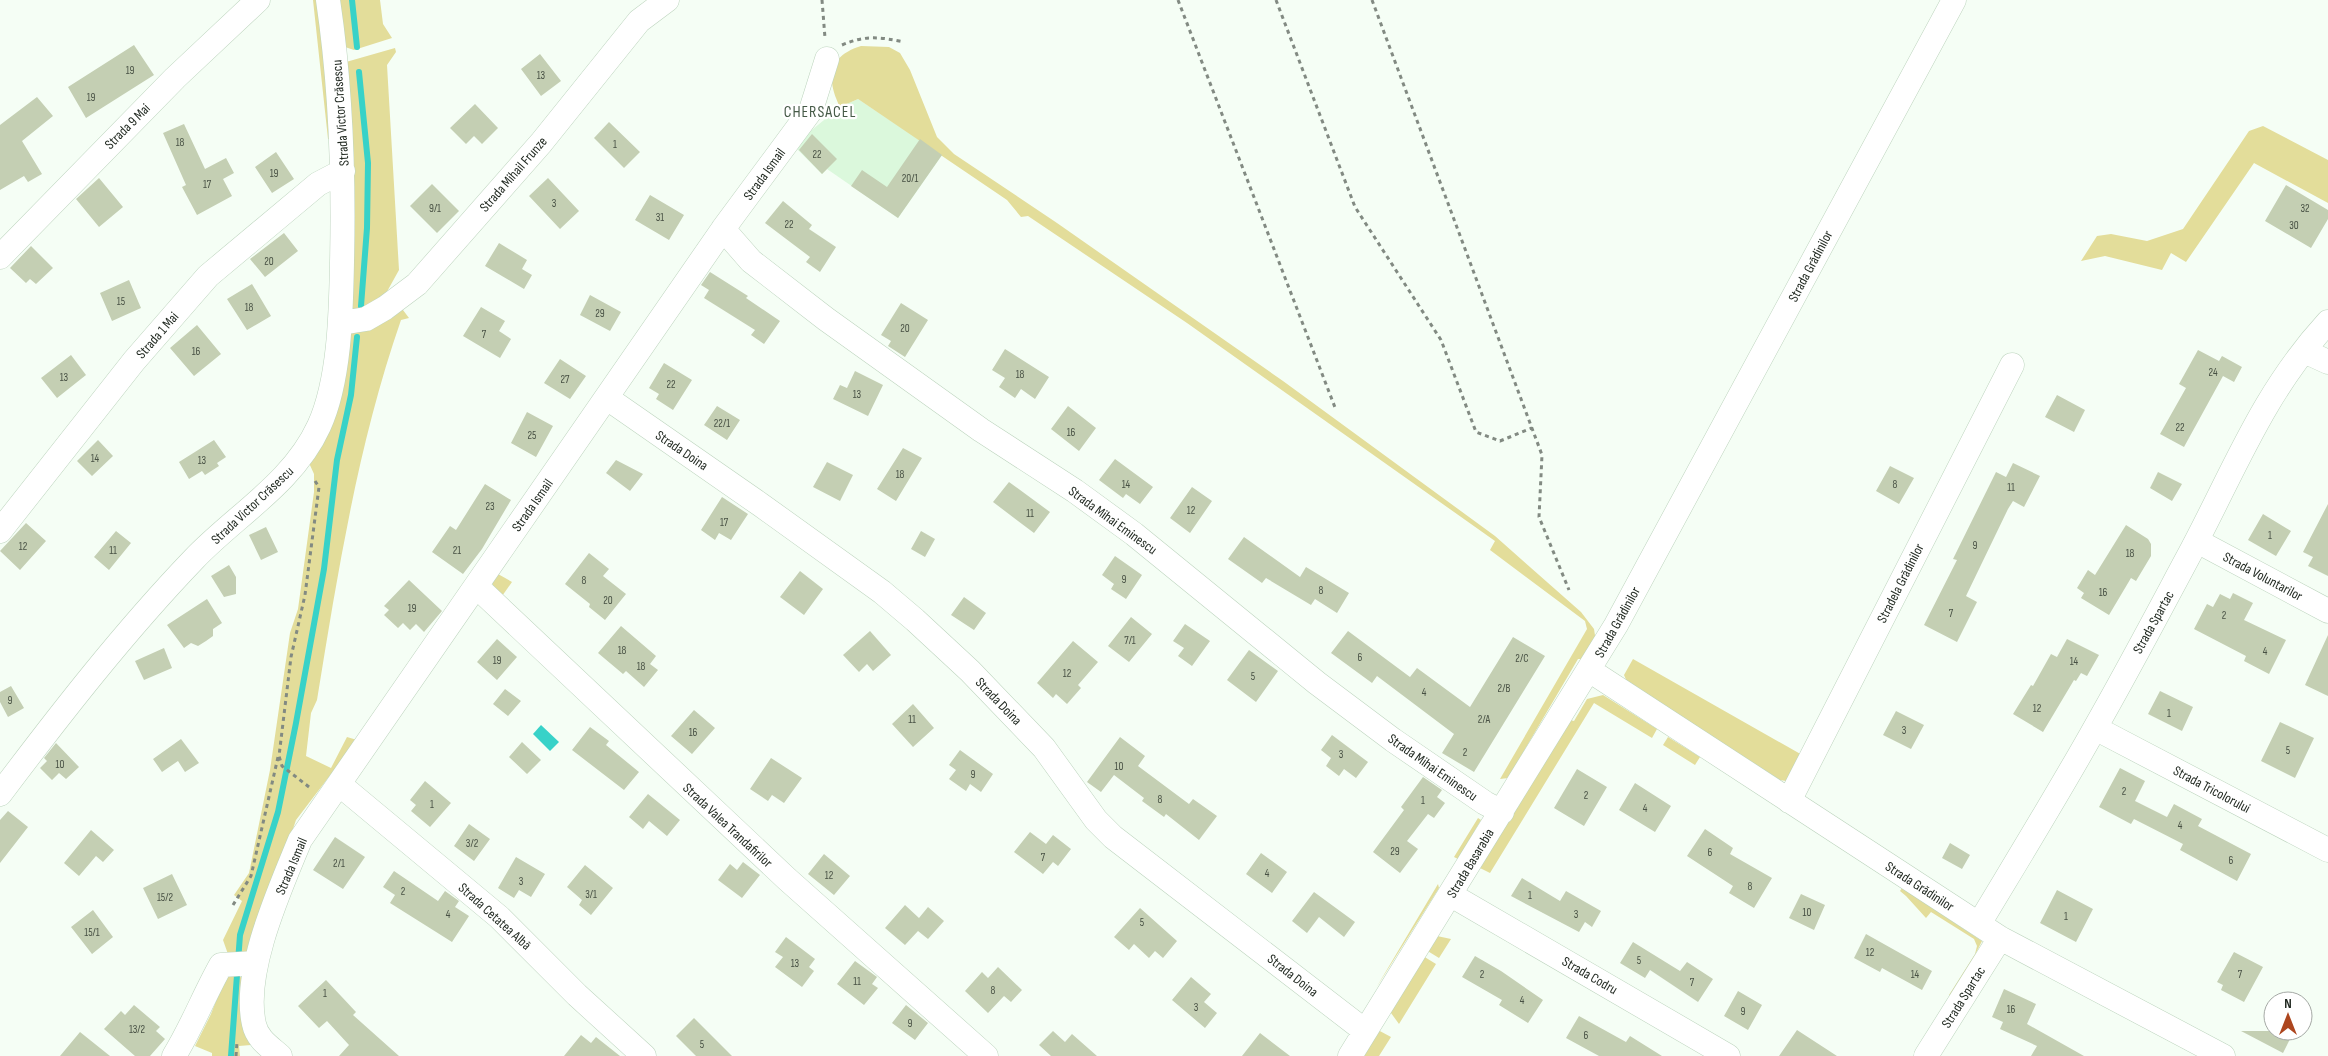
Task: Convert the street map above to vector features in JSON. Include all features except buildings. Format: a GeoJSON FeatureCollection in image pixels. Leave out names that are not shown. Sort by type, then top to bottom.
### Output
{"type":"FeatureCollection","features":[{"type":"Feature","properties":{"kind":"street","name":"Strada 9 Mai"},"geometry":{"type":"LineString","coordinates":[[0,256],[175,78],[258,0]]}},
{"type":"Feature","properties":{"kind":"street","name":"Strada Victor Crăsescu"},"geometry":{"type":"LineString","coordinates":[[0,794],[142,616],[195,558],[280,482],[300,458],[320,425],[332,382],[341,323],[343,171],[337,59],[328,0]]}},
{"type":"Feature","properties":{"kind":"street","name":"Strada Mihail Frunze"},"geometry":{"type":"LineString","coordinates":[[341,323],[366,319],[385,308],[417,284],[547,135],[639,21],[667,0]]}},
{"type":"Feature","properties":{"kind":"street","name":"Strada Grădinilor"},"geometry":{"type":"LineString","coordinates":[[1954,0],[1616,625],[1589,670],[2000,938],[2223,1056]]}},
{"type":"Feature","properties":{"kind":"street","name":"Strada Ismail"},"geometry":{"type":"LineString","coordinates":[[280,1056],[260,1039],[254,1025],[252,1007],[256,963],[283,882],[300,840],[723,229],[812,110],[828,59]]}},
{"type":"Feature","properties":{"kind":"street","name":"Strada 1 Mai"},"geometry":{"type":"LineString","coordinates":[[0,531],[134,361],[208,276],[318,184],[343,171]]}},
{"type":"Feature","properties":{"kind":"street","name":"Strada Mihai Eminescu"},"geometry":{"type":"LineString","coordinates":[[723,229],[752,261],[826,319],[981,430],[1127,528],[1347,706],[1485,803],[1502,812]]}},
{"type":"Feature","properties":{"kind":"street","name":"Strada Spartac"},"geometry":{"type":"LineString","coordinates":[[1979,924],[2095,728],[2197,541],[2239,454],[2267,402],[2304,351],[2328,322]]}},
{"type":"Feature","properties":{"kind":"street"},"geometry":{"type":"LineString","coordinates":[[2304,351],[2328,362]]}},
{"type":"Feature","properties":{"kind":"street","name":"Stradela Grădinilor"},"geometry":{"type":"LineString","coordinates":[[1789,801],[2012,365]]}},
{"type":"Feature","properties":{"kind":"street","name":"Strada Doina"},"geometry":{"type":"LineString","coordinates":[[607,398],[761,504],[882,592],[970,671],[1044,748],[1096,820],[1113,837],[1365,1031]]}},
{"type":"Feature","properties":{"kind":"street","name":"Strada Voluntarilor"},"geometry":{"type":"LineString","coordinates":[[2197,541],[2328,611]]}},
{"type":"Feature","properties":{"kind":"street","name":"Strada Valea Trandafirilor"},"geometry":{"type":"LineString","coordinates":[[476,586],[786,879],[986,1056]]}},
{"type":"Feature","properties":{"kind":"street","name":"Strada Basarabia"},"geometry":{"type":"LineString","coordinates":[[1350,1056],[1589,670]]}},
{"type":"Feature","properties":{"kind":"street","name":"Strada Tricolorului"},"geometry":{"type":"LineString","coordinates":[[2095,728],[2328,850]]}},
{"type":"Feature","properties":{"kind":"street","name":"Strada Cetatea Albă"},"geometry":{"type":"LineString","coordinates":[[340,784],[499,917],[577,995],[644,1056]]}},
{"type":"Feature","properties":{"kind":"street","name":"Strada Codru"},"geometry":{"type":"LineString","coordinates":[[1451,895],[1728,1056]]}},
{"type":"Feature","properties":{"kind":"street","name":"Strada Spartac"},"geometry":{"type":"LineString","coordinates":[[1926,1056],[2000,938]]}},
{"type":"Feature","properties":{"kind":"street"},"geometry":{"type":"LineString","coordinates":[[174,1056],[195,1020],[221,965],[256,963]]}},
{"type":"Feature","properties":{"kind":"path"},"geometry":{"type":"LineString","coordinates":[[822,0],[828,59]]}},
{"type":"Feature","properties":{"kind":"path"},"geometry":{"type":"LineString","coordinates":[[1178,0],[1336,410]]}},
{"type":"Feature","properties":{"kind":"path"},"geometry":{"type":"LineString","coordinates":[[1276,0],[1355,207],[1441,340],[1476,432],[1500,441],[1532,428]]}},
{"type":"Feature","properties":{"kind":"path"},"geometry":{"type":"LineString","coordinates":[[1372,0],[1542,455],[1539,517],[1569,590]]}},
{"type":"Feature","properties":{"kind":"path"},"geometry":{"type":"LineString","coordinates":[[828,59],[837,47],[856,38],[878,37],[904,42]]}},
{"type":"Feature","properties":{"kind":"path"},"geometry":{"type":"LineString","coordinates":[[233,905],[251,876],[279,756],[291,657],[305,595],[319,487],[300,458]]}},
{"type":"Feature","properties":{"kind":"path"},"geometry":{"type":"LineString","coordinates":[[279,756],[282,766],[293,776]]}},
{"type":"Feature","properties":{"kind":"shaded area"},"geometry":{"type":"Polygon","coordinates":[[[313,0],[322,0],[335,139],[328,139],[313,0]]]}},
{"type":"Feature","properties":{"kind":"shaded area"},"geometry":{"type":"Polygon","coordinates":[[[333,0],[380,0],[383,24],[392,38],[354,50],[342,46],[333,0]]]}},
{"type":"Feature","properties":{"kind":"shaded area"},"geometry":{"type":"Polygon","coordinates":[[[861,46],[889,47],[900,53],[910,70],[937,137],[954,154],[1057,223],[1283,381],[1495,536],[1581,612],[1594,629],[1596,642],[1584,659],[1578,659],[1508,778],[1500,779],[1587,629],[1585,621],[1490,550],[1495,541],[1187,323],[1028,216],[1021,217],[1007,200],[858,99],[840,107],[833,87],[833,70],[836,62],[842,56],[850,50],[861,46]]]}},
{"type":"Feature","properties":{"kind":"shaded area"},"geometry":{"type":"Polygon","coordinates":[[[395,48],[396,52],[387,65],[399,270],[379,306],[352,313],[346,62],[395,48]]]}},
{"type":"Feature","properties":{"kind":"shaded area"},"geometry":{"type":"Polygon","coordinates":[[[858,99],[942,155],[898,218],[827,169],[822,174],[795,147],[802,138],[840,107],[858,99]]]}},
{"type":"Feature","properties":{"kind":"shaded area"},"geometry":{"type":"Polygon","coordinates":[[[2263,126],[2328,160],[2328,203],[2254,163],[2186,262],[2171,253],[2162,270],[2105,256],[2081,261],[2097,236],[2111,234],[2147,241],[2183,229],[2249,131],[2263,126]]]}},
{"type":"Feature","properties":{"kind":"shaded area"},"geometry":{"type":"Polygon","coordinates":[[[400,306],[409,318],[401,320],[386,367],[361,461],[341,556],[317,700],[311,713],[306,756],[331,768],[347,737],[357,740],[296,820],[253,947],[244,954],[229,957],[223,940],[242,901],[234,895],[249,873],[270,770],[290,633],[298,609],[314,492],[314,474],[309,463],[344,332],[400,306]]]}},
{"type":"Feature","properties":{"kind":"shaded area"},"geometry":{"type":"Polygon","coordinates":[[[498,574],[512,582],[500,599],[493,586],[493,581],[498,574]]]}},
{"type":"Feature","properties":{"kind":"shaded area"},"geometry":{"type":"Polygon","coordinates":[[[1633,659],[1804,756],[1792,778],[1786,781],[1780,780],[1627,682],[1624,675],[1633,659]]]}},
{"type":"Feature","properties":{"kind":"shaded area"},"geometry":{"type":"Polygon","coordinates":[[[1603,695],[1657,729],[1652,738],[1594,703],[1490,873],[1480,868],[1570,720],[1574,721],[1587,699],[1603,695]]]}},
{"type":"Feature","properties":{"kind":"shaded area"},"geometry":{"type":"Polygon","coordinates":[[[1668,737],[1700,757],[1695,765],[1663,745],[1668,737]]]}},
{"type":"Feature","properties":{"kind":"shaded area"},"geometry":{"type":"Polygon","coordinates":[[[1478,818],[1481,820],[1458,859],[1454,857],[1478,818]]]}},
{"type":"Feature","properties":{"kind":"shaded area"},"geometry":{"type":"Polygon","coordinates":[[[1438,884],[1439,888],[1376,988],[1438,884]]]}},
{"type":"Feature","properties":{"kind":"shaded area"},"geometry":{"type":"Polygon","coordinates":[[[1902,888],[1982,941],[1954,997],[1949,995],[1975,954],[1977,946],[1974,939],[1931,912],[1926,918],[1900,891],[1902,888]]]}},
{"type":"Feature","properties":{"kind":"shaded area"},"geometry":{"type":"Polygon","coordinates":[[[1437,936],[1451,939],[1439,958],[1426,950],[1437,936]]]}},
{"type":"Feature","properties":{"kind":"shaded area"},"geometry":{"type":"Polygon","coordinates":[[[1423,956],[1436,964],[1399,1024],[1391,1013],[1391,1006],[1423,956]]]}},
{"type":"Feature","properties":{"kind":"shaded area"},"geometry":{"type":"Polygon","coordinates":[[[233,975],[244,978],[248,989],[251,1045],[239,1046],[240,1056],[212,1056],[212,1053],[195,1046],[211,1014],[225,978],[233,975]]]}},
{"type":"Feature","properties":{"kind":"shaded area"},"geometry":{"type":"Polygon","coordinates":[[[1378,1030],[1391,1037],[1379,1056],[1361,1056],[1378,1030]]]}},
{"type":"Feature","properties":{"kind":"water"},"geometry":{"type":"Polygon","coordinates":[[[541,725],[559,742],[550,751],[533,734],[541,725]]]}},
{"type":"Feature","properties":{"kind":"waterway"},"geometry":{"type":"LineString","coordinates":[[352,0],[357,47]]}},
{"type":"Feature","properties":{"kind":"waterway"},"geometry":{"type":"LineString","coordinates":[[359,72],[368,163],[367,228],[361,306]]}},
{"type":"Feature","properties":{"kind":"waterway"},"geometry":{"type":"LineString","coordinates":[[231,1056],[240,935],[278,812],[296,723],[324,569],[337,460],[351,395],[357,337]]}},
{"type":"Feature","properties":{"kind":"district","name":"CHERSACEL"},"geometry":{"type":"Point","coordinates":[820,111]}}]}
